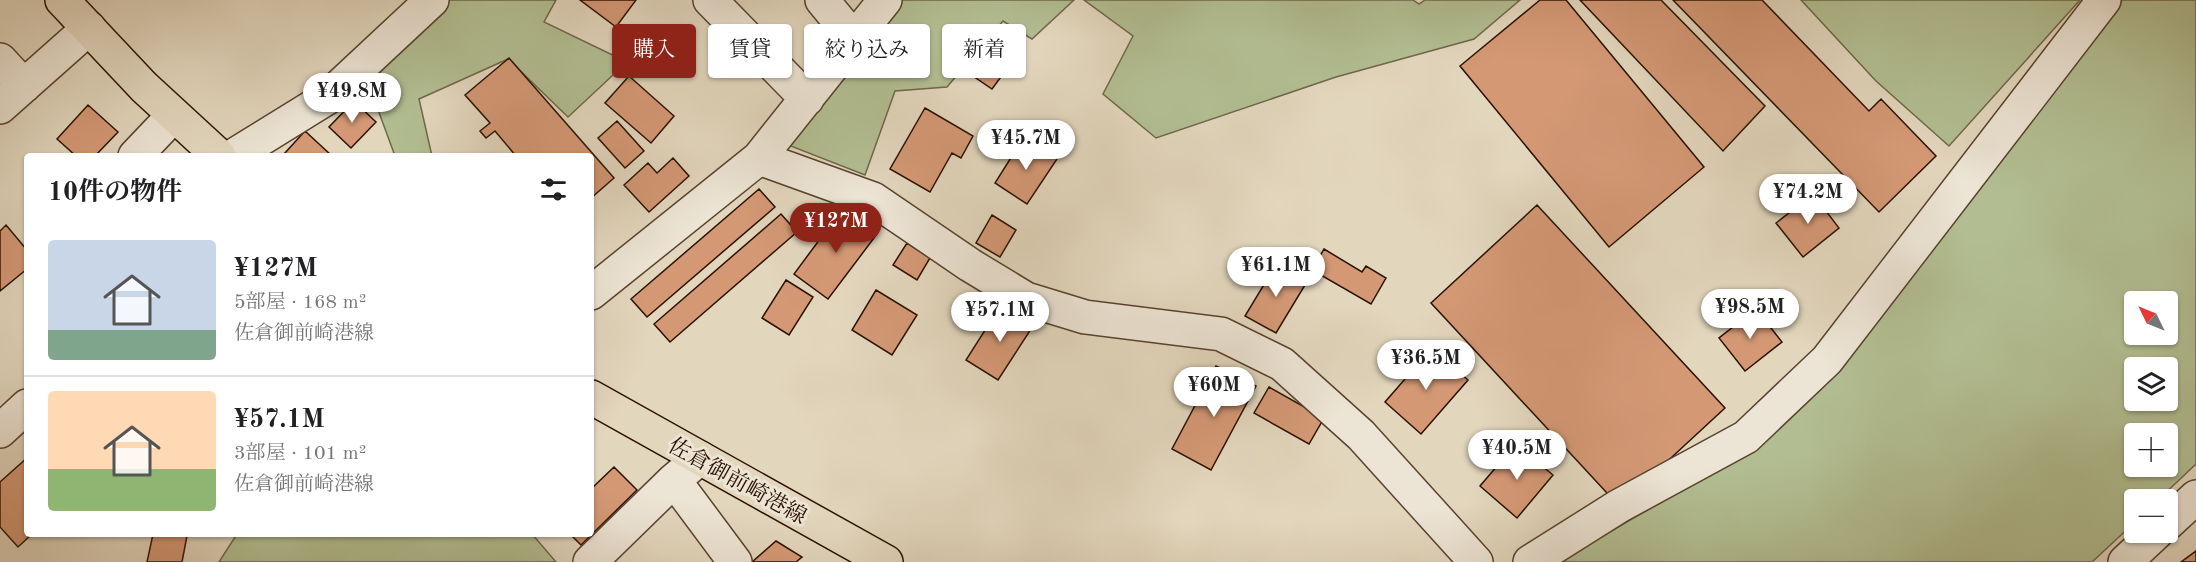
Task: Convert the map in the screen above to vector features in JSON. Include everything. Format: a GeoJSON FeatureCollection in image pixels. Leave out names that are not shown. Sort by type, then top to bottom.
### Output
{"type":"FeatureCollection","features":[{"type":"Feature","properties":{"kind":"main road"},"geometry":{"type":"LineString","coordinates":[[62,0],[144,87],[216,153]]}},
{"type":"Feature","properties":{"kind":"main road","name":"佐倉御前崎港線"},"geometry":{"type":"LineString","coordinates":[[594,399],[886,562]]}},
{"type":"Feature","properties":{"kind":"street"},"geometry":{"type":"LineString","coordinates":[[238,153],[327,98],[432,0]]}},
{"type":"Feature","properties":{"kind":"street"},"geometry":{"type":"LineString","coordinates":[[710,0],[807,99]]}},
{"type":"Feature","properties":{"kind":"street"},"geometry":{"type":"LineString","coordinates":[[822,0],[842,24]]}},
{"type":"Feature","properties":{"kind":"street"},"geometry":{"type":"LineString","coordinates":[[867,24],[885,0]]}},
{"type":"Feature","properties":{"kind":"street"},"geometry":{"type":"LineString","coordinates":[[1530,562],[1619,506],[1746,437],[1827,360],[2104,0]]}},
{"type":"Feature","properties":{"kind":"street"},"geometry":{"type":"LineString","coordinates":[[0,107],[89,28]]}},
{"type":"Feature","properties":{"kind":"street"},"geometry":{"type":"LineString","coordinates":[[0,60],[24,86]]}},
{"type":"Feature","properties":{"kind":"street"},"geometry":{"type":"LineString","coordinates":[[594,291],[759,158],[824,78]]}},
{"type":"Feature","properties":{"kind":"street"},"geometry":{"type":"LineString","coordinates":[[138,153],[174,115]]}},
{"type":"Feature","properties":{"kind":"street"},"geometry":{"type":"LineString","coordinates":[[759,158],[873,199],[970,265],[1026,299],[1085,317],[1221,334],[1282,364],[1361,435],[1476,562]]}},
{"type":"Feature","properties":{"kind":"street"},"geometry":{"type":"LineString","coordinates":[[0,431],[24,409]]}},
{"type":"Feature","properties":{"kind":"street"},"geometry":{"type":"LineString","coordinates":[[590,562],[674,480],[700,458]]}},
{"type":"Feature","properties":{"kind":"street"},"geometry":{"type":"LineString","coordinates":[[674,480],[735,562]]}},
{"type":"Feature","properties":{"kind":"street"},"geometry":{"type":"LineString","coordinates":[[2178,514],[2196,497]]}},
{"type":"Feature","properties":{"kind":"street"},"geometry":{"type":"LineString","coordinates":[[2125,562],[2145,543]]}},
{"type":"Feature","properties":{"kind":"green space"},"geometry":{"type":"Polygon","coordinates":[[[418,0],[556,0],[544,22],[612,55],[612,76],[568,117],[508,59],[419,99],[431,153],[394,153],[359,58],[418,0]]]}},
{"type":"Feature","properties":{"kind":"green space"},"geometry":{"type":"Polygon","coordinates":[[[892,0],[1074,0],[1032,39],[1026,35],[1026,24],[1008,24],[1003,21],[1000,24],[942,24],[942,78],[955,78],[947,87],[895,91],[865,175],[783,143],[833,78],[930,78],[930,24],[874,24],[892,0]]]}},
{"type":"Feature","properties":{"kind":"green space"},"geometry":{"type":"Polygon","coordinates":[[[1084,0],[1413,0],[1419,4],[1425,0],[1520,0],[1474,39],[1336,77],[1156,138],[1103,94],[1133,36],[1084,0]]]}},
{"type":"Feature","properties":{"kind":"green space"},"geometry":{"type":"Polygon","coordinates":[[[1801,0],[2080,0],[1949,146],[1876,81],[1801,0]]]}},
{"type":"Feature","properties":{"kind":"green space"},"geometry":{"type":"Polygon","coordinates":[[[2122,0],[2196,0],[2196,464],[2170,489],[2124,489],[2124,532],[2092,562],[1558,562],[1761,444],[2122,0]]]}},
{"type":"Feature","properties":{"kind":"green space"},"geometry":{"type":"Polygon","coordinates":[[[235,537],[535,537],[556,562],[219,562],[235,537]]]}},
{"type":"Feature","properties":{"kind":"building"},"geometry":{"type":"Polygon","coordinates":[[[580,0],[636,0],[618,24],[612,24],[580,0]]]}},
{"type":"Feature","properties":{"kind":"building"},"geometry":{"type":"Polygon","coordinates":[[[1540,0],[1566,0],[1704,167],[1609,247],[1460,66],[1540,0]]]}},
{"type":"Feature","properties":{"kind":"building"},"geometry":{"type":"Polygon","coordinates":[[[1580,0],[1661,0],[1765,106],[1723,151],[1580,0]]]}},
{"type":"Feature","properties":{"kind":"building"},"geometry":{"type":"Polygon","coordinates":[[[1673,0],[1762,0],[1869,111],[1881,99],[1936,156],[1879,212],[1673,0]]]}},
{"type":"Feature","properties":{"kind":"building"},"geometry":{"type":"Polygon","coordinates":[[[509,58],[592,153],[513,153],[495,131],[486,138],[480,131],[490,123],[465,95],[509,58]]]}},
{"type":"Feature","properties":{"kind":"building"},"geometry":{"type":"Polygon","coordinates":[[[627,78],[631,78],[674,116],[651,143],[605,103],[627,78]]]}},
{"type":"Feature","properties":{"kind":"building"},"geometry":{"type":"Polygon","coordinates":[[[976,78],[1000,78],[992,89],[976,78]]]}},
{"type":"Feature","properties":{"kind":"building"},"geometry":{"type":"Polygon","coordinates":[[[354,101],[376,122],[351,148],[329,127],[354,101]]]}},
{"type":"Feature","properties":{"kind":"building"},"geometry":{"type":"Polygon","coordinates":[[[88,105],[118,132],[98,153],[73,153],[57,139],[88,105]]]}},
{"type":"Feature","properties":{"kind":"building"},"geometry":{"type":"Polygon","coordinates":[[[925,108],[973,136],[961,158],[952,153],[930,192],[890,169],[925,108]]]}},
{"type":"Feature","properties":{"kind":"building"},"geometry":{"type":"Polygon","coordinates":[[[617,121],[644,151],[625,168],[598,138],[617,121]]]}},
{"type":"Feature","properties":{"kind":"building"},"geometry":{"type":"Polygon","coordinates":[[[305,131],[329,153],[285,153],[305,131]]]}},
{"type":"Feature","properties":{"kind":"building"},"geometry":{"type":"Polygon","coordinates":[[[1024,137],[1057,159],[1027,204],[995,183],[1024,137]]]}},
{"type":"Feature","properties":{"kind":"building"},"geometry":{"type":"Polygon","coordinates":[[[594,155],[614,178],[594,195],[594,155]]]}},
{"type":"Feature","properties":{"kind":"building"},"geometry":{"type":"Polygon","coordinates":[[[673,158],[689,176],[649,212],[624,185],[648,163],[657,173],[673,158]]]}},
{"type":"Feature","properties":{"kind":"building"},"geometry":{"type":"Polygon","coordinates":[[[759,189],[775,207],[647,317],[631,299],[759,189]]]}},
{"type":"Feature","properties":{"kind":"building"},"geometry":{"type":"Polygon","coordinates":[[[1813,194],[1839,228],[1803,257],[1776,223],[1813,194]]]}},
{"type":"Feature","properties":{"kind":"building"},"geometry":{"type":"Polygon","coordinates":[[[1537,205],[1725,408],[1619,506],[1431,303],[1537,205]]]}},
{"type":"Feature","properties":{"kind":"building"},"geometry":{"type":"Polygon","coordinates":[[[843,208],[877,234],[828,299],[794,274],[843,208]]]}},
{"type":"Feature","properties":{"kind":"building"},"geometry":{"type":"Polygon","coordinates":[[[781,214],[797,232],[670,342],[654,324],[781,214]]]}},
{"type":"Feature","properties":{"kind":"building"},"geometry":{"type":"Polygon","coordinates":[[[992,215],[1016,230],[1000,257],[976,243],[992,215]]]}},
{"type":"Feature","properties":{"kind":"building"},"geometry":{"type":"Polygon","coordinates":[[[6,225],[24,246],[24,271],[0,291],[0,231],[6,225]]]}},
{"type":"Feature","properties":{"kind":"building"},"geometry":{"type":"Polygon","coordinates":[[[907,243],[930,258],[917,280],[893,265],[907,243]]]}},
{"type":"Feature","properties":{"kind":"building"},"geometry":{"type":"Polygon","coordinates":[[[1324,249],[1362,272],[1366,266],[1386,278],[1371,304],[1312,270],[1324,249]]]}},
{"type":"Feature","properties":{"kind":"building"},"geometry":{"type":"Polygon","coordinates":[[[1277,263],[1308,280],[1276,333],[1245,316],[1277,263]]]}},
{"type":"Feature","properties":{"kind":"building"},"geometry":{"type":"Polygon","coordinates":[[[786,280],[813,297],[789,335],[762,318],[786,280]]]}},
{"type":"Feature","properties":{"kind":"building"},"geometry":{"type":"Polygon","coordinates":[[[876,290],[917,315],[892,355],[852,330],[876,290]]]}},
{"type":"Feature","properties":{"kind":"building"},"geometry":{"type":"Polygon","coordinates":[[[1001,305],[1033,326],[998,380],[966,360],[1001,305]]]}},
{"type":"Feature","properties":{"kind":"building"},"geometry":{"type":"Polygon","coordinates":[[[1756,309],[1782,342],[1745,371],[1719,338],[1756,309]]]}},
{"type":"Feature","properties":{"kind":"building"},"geometry":{"type":"Polygon","coordinates":[[[1432,348],[1468,380],[1421,434],[1385,402],[1432,348]]]}},
{"type":"Feature","properties":{"kind":"building"},"geometry":{"type":"Polygon","coordinates":[[[1216,366],[1256,386],[1211,470],[1172,449],[1216,366]]]}},
{"type":"Feature","properties":{"kind":"building"},"geometry":{"type":"Polygon","coordinates":[[[1269,387],[1324,418],[1309,444],[1254,413],[1269,387]]]}},
{"type":"Feature","properties":{"kind":"building"},"geometry":{"type":"Polygon","coordinates":[[[1516,444],[1553,475],[1517,518],[1480,486],[1516,444]]]}},
{"type":"Feature","properties":{"kind":"building"},"geometry":{"type":"Polygon","coordinates":[[[24,461],[24,537],[29,537],[18,547],[0,527],[0,482],[24,461]]]}},
{"type":"Feature","properties":{"kind":"building"},"geometry":{"type":"Polygon","coordinates":[[[614,467],[637,490],[594,532],[594,486],[614,467]]]}},
{"type":"Feature","properties":{"kind":"building"},"geometry":{"type":"Polygon","coordinates":[[[152,537],[187,537],[182,562],[147,562],[152,537]]]}},
{"type":"Feature","properties":{"kind":"building"},"geometry":{"type":"Polygon","coordinates":[[[573,537],[589,537],[581,545],[573,537]]]}},
{"type":"Feature","properties":{"kind":"building"},"geometry":{"type":"Polygon","coordinates":[[[776,541],[802,557],[796,562],[752,562],[776,541]]]}},
{"type":"Feature","properties":{"kind":"building"},"geometry":{"type":"Polygon","coordinates":[[[2196,551],[2196,562],[2181,562],[2196,551]]]}}]}
